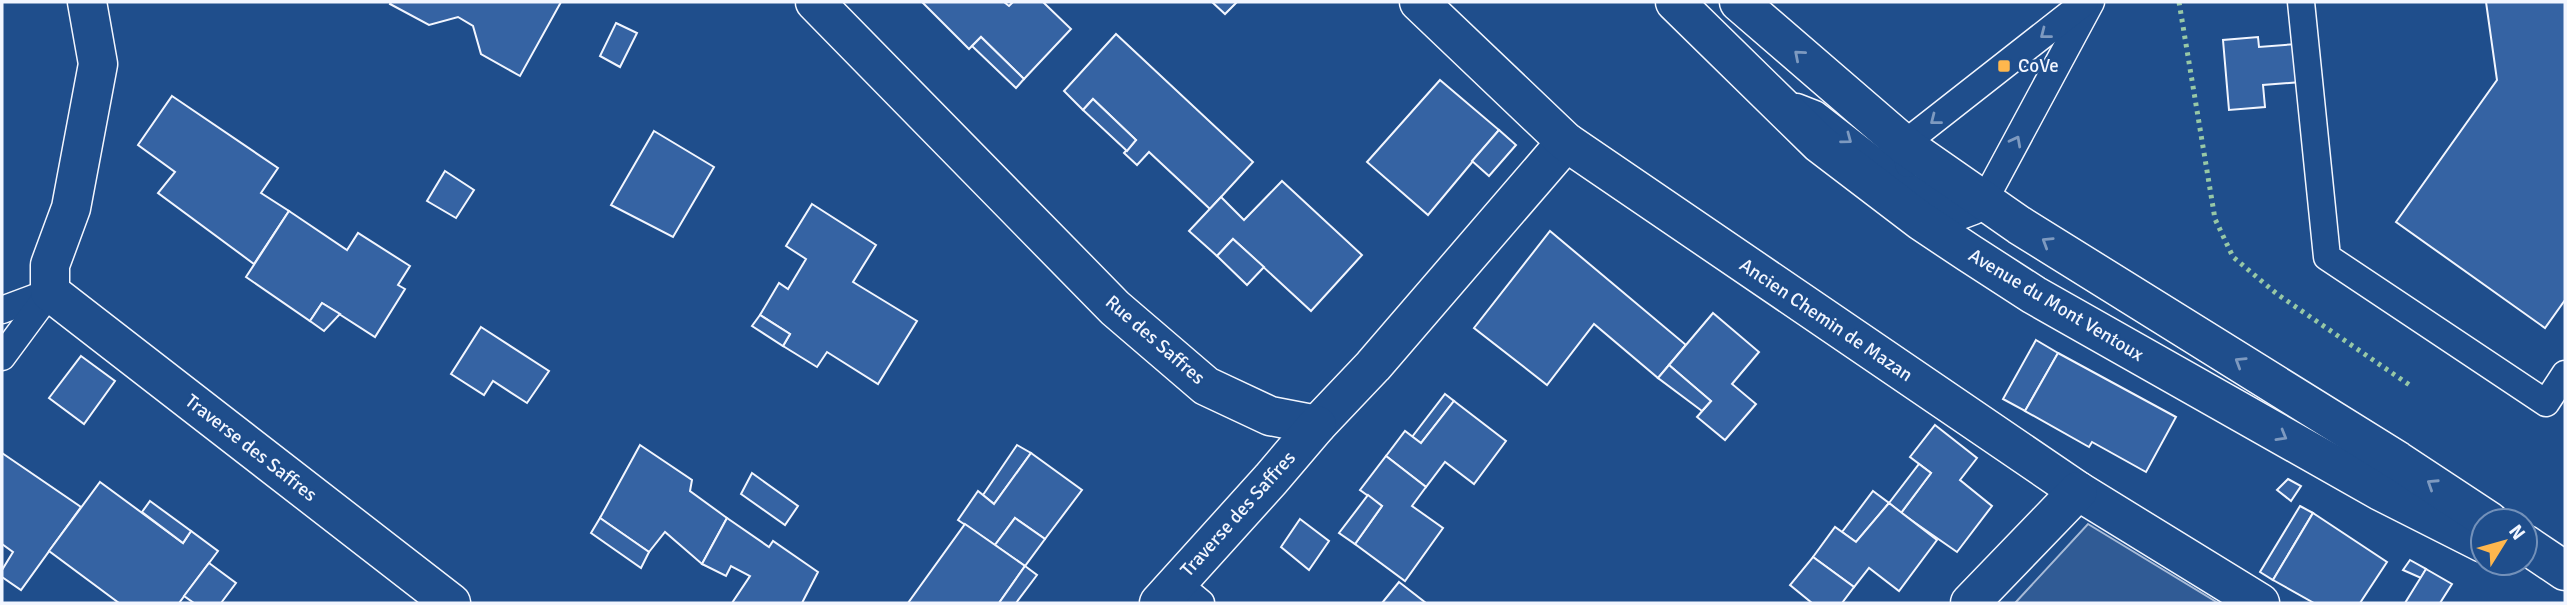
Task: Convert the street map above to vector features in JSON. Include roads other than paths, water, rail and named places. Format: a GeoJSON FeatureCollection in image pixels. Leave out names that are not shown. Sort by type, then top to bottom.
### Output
{"type":"FeatureCollection","features":[{"type":"Feature","properties":{"kind":"street"},"geometry":{"type":"LineString","coordinates":[[50,292],[50,265],[71,208],[98,64],[87,2]]}},
{"type":"Feature","properties":{"kind":"street","name":"Rue des Saffres"},"geometry":{"type":"LineString","coordinates":[[815,2],[1115,308],[1206,386],[1270,416],[1317,425]]}},
{"type":"Feature","properties":{"kind":"street","name":"Ancien Chemin de Mazan"},"geometry":{"type":"LineString","coordinates":[[1419,2],[1566,142],[2078,491],[2260,603]]}},
{"type":"Feature","properties":{"kind":"street","name":"Avenue du Mont Ventoux"},"geometry":{"type":"LineString","coordinates":[[1675,2],[1820,144],[1921,221],[2034,295],[2380,491],[2469,536]]}},
{"type":"Feature","properties":{"kind":"street"},"geometry":{"type":"LineString","coordinates":[[1739,2],[1907,147],[1984,201],[2469,508]]}},
{"type":"Feature","properties":{"kind":"street"},"geometry":{"type":"LineString","coordinates":[[1317,425],[1373,366],[1566,142]]}},
{"type":"Feature","properties":{"kind":"street","name":"Traverse des Saffres"},"geometry":{"type":"LineString","coordinates":[[50,292],[452,603]]}},
{"type":"Feature","properties":{"kind":"street","name":"Traverse des Saffres"},"geometry":{"type":"LineString","coordinates":[[1179,596],[1317,425]]}},
{"type":"Feature","properties":{"kind":"street"},"geometry":{"type":"LineString","coordinates":[[1970,603],[2078,491]]}},
{"type":"Feature","properties":{"kind":"street"},"geometry":{"type":"LineString","coordinates":[[2539,553],[2565,571]]}},
{"type":"Feature","properties":{"kind":"street"},"geometry":{"type":"LineString","coordinates":[[2539,571],[2565,584]]}},
{"type":"Feature","properties":{"kind":"lane"},"geometry":{"type":"LineString","coordinates":[[1969,253],[1921,194],[1908,173],[1907,147],[1918,133],[2085,2]]}},
{"type":"Feature","properties":{"kind":"lane"},"geometry":{"type":"LineString","coordinates":[[1767,93],[1815,114],[1921,194],[1958,217],[1974,211],[1984,201],[2091,2]]}},
{"type":"Feature","properties":{"kind":"lane"},"geometry":{"type":"LineString","coordinates":[[2301,2],[2327,257],[2546,403],[2565,374]]}},
{"type":"Feature","properties":{"kind":"lane"},"geometry":{"type":"LineString","coordinates":[[2,310],[50,292]]}},
{"type":"Feature","properties":{"kind":"lane"},"geometry":{"type":"LineString","coordinates":[[2,357],[50,292]]}},
{"type":"Feature","properties":{"kind":"place","name":"CoVe"},"geometry":{"type":"Point","coordinates":[2004,66]}}]}
